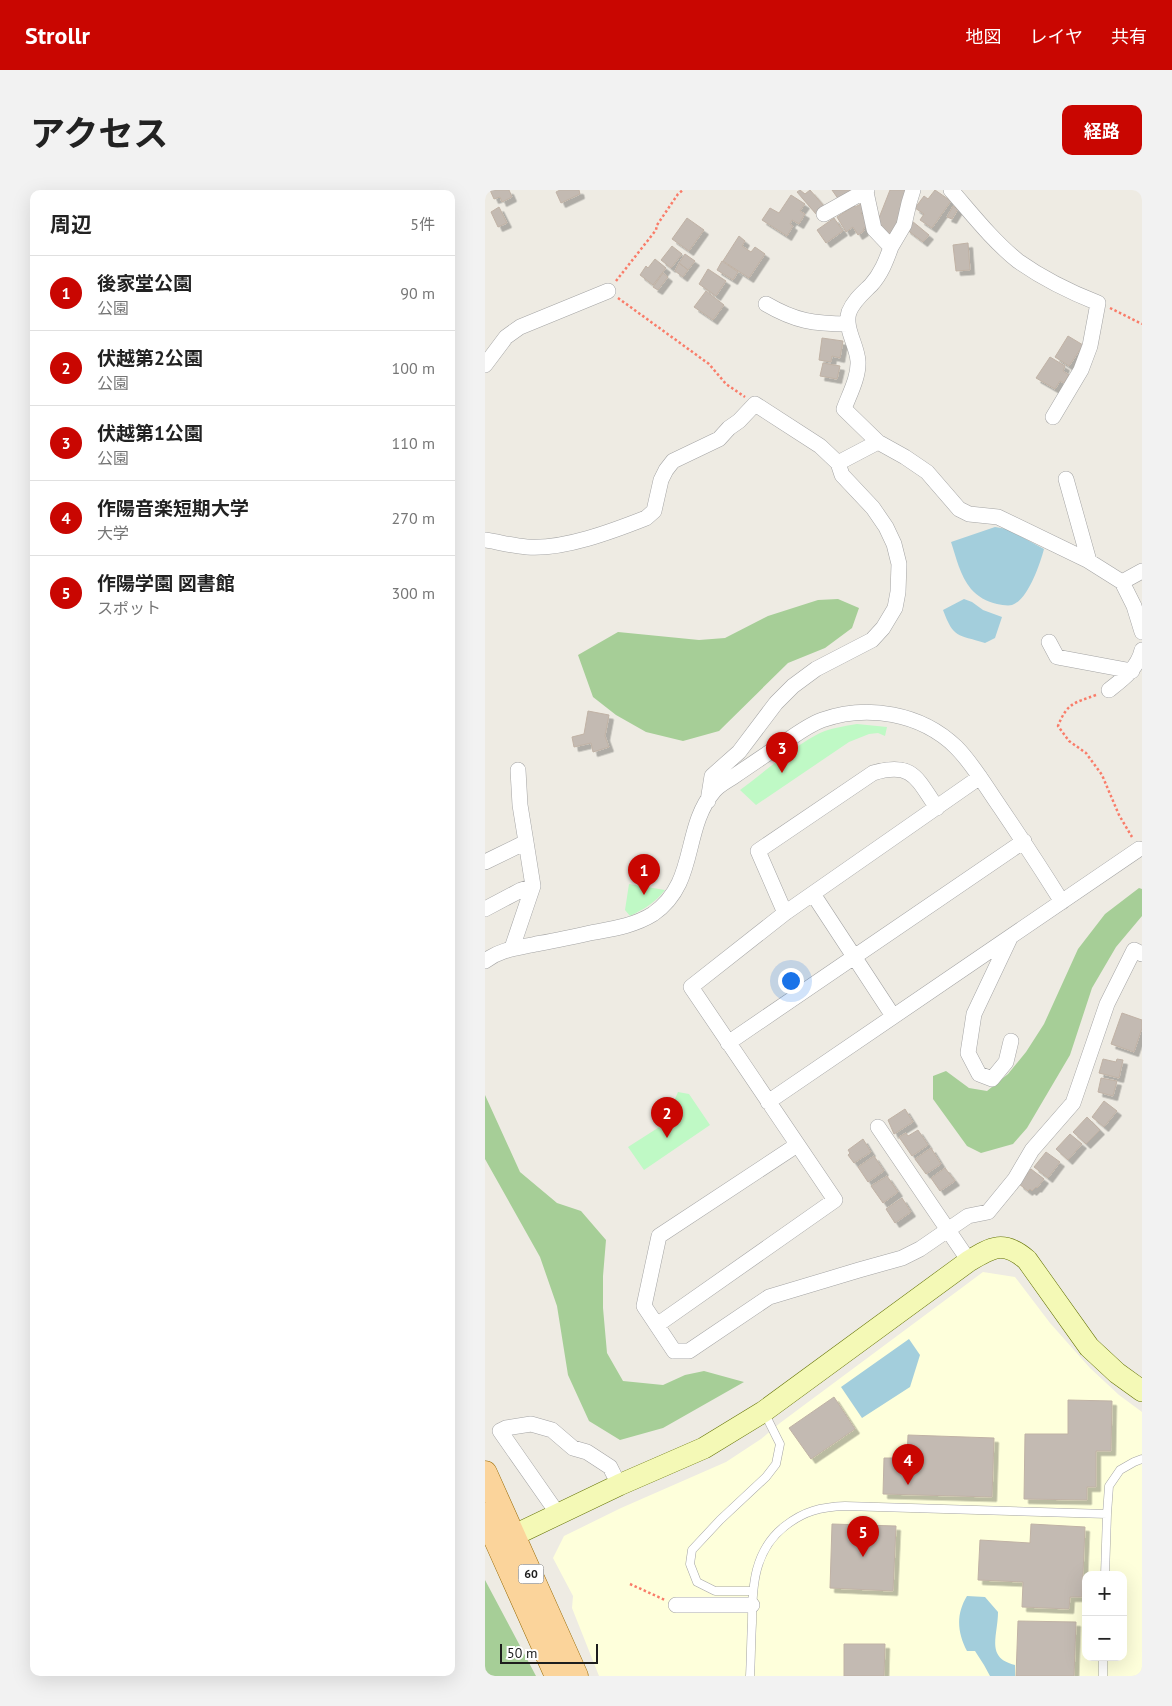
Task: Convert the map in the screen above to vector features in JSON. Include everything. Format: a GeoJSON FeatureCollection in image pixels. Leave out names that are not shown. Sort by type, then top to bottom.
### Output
{"type":"FeatureCollection","features":[{"type":"Feature","properties":{"kind":"main road","name":"60"},"geometry":{"type":"LineString","coordinates":[[485,1473],[505,1539],[557,1676]]}},
{"type":"Feature","properties":{"kind":"main road","name":"60"},"geometry":{"type":"LineString","coordinates":[[485,1515],[505,1539],[576,1676]]}},
{"type":"Feature","properties":{"kind":"street"},"geometry":{"type":"LineString","coordinates":[[913,190],[904,225],[891,247],[883,268],[871,285],[860,294],[849,312],[848,324],[858,362],[855,379],[844,410],[878,442],[927,472],[959,509],[969,514],[998,518],[1089,561],[1122,582],[1134,606],[1142,632]]}},
{"type":"Feature","properties":{"kind":"street"},"geometry":{"type":"LineString","coordinates":[[951,190],[982,226],[1018,260],[1051,281],[1098,303],[1090,346],[1081,370],[1053,417]]}},
{"type":"Feature","properties":{"kind":"street"},"geometry":{"type":"LineString","coordinates":[[824,214],[867,191],[874,229],[891,247]]}},
{"type":"Feature","properties":{"kind":"street"},"geometry":{"type":"LineString","coordinates":[[485,365],[506,337],[520,327],[608,290]]}},
{"type":"Feature","properties":{"kind":"street"},"geometry":{"type":"LineString","coordinates":[[766,304],[784,315],[808,322],[848,324]]}},
{"type":"Feature","properties":{"kind":"street"},"geometry":{"type":"LineString","coordinates":[[485,540],[541,548],[570,543],[646,518],[654,511],[661,480],[673,461],[719,439],[755,404],[820,446],[838,463],[842,475],[873,508],[886,527],[894,544],[899,564],[898,592],[895,608],[883,628],[872,640],[816,670],[793,686],[776,703],[739,752],[712,776],[707,801]]}},
{"type":"Feature","properties":{"kind":"street"},"geometry":{"type":"LineString","coordinates":[[838,463],[878,442]]}},
{"type":"Feature","properties":{"kind":"street"},"geometry":{"type":"LineString","coordinates":[[1066,479],[1089,561]]}},
{"type":"Feature","properties":{"kind":"street"},"geometry":{"type":"LineString","coordinates":[[1122,582],[1142,571]]}},
{"type":"Feature","properties":{"kind":"street"},"geometry":{"type":"LineString","coordinates":[[1049,642],[1057,657],[1131,670]]}},
{"type":"Feature","properties":{"kind":"street"},"geometry":{"type":"LineString","coordinates":[[1109,690],[1131,670],[1140,657],[1142,650]]}},
{"type":"Feature","properties":{"kind":"street"},"geometry":{"type":"LineString","coordinates":[[485,961],[500,952],[513,948],[630,925],[653,914],[669,899],[681,881],[690,852],[695,825],[715,790],[789,739],[821,720],[860,712],[892,713],[927,725],[955,747],[980,777],[1062,902]]}},
{"type":"Feature","properties":{"kind":"street"},"geometry":{"type":"LineString","coordinates":[[785,913],[758,851],[873,773],[881,770],[891,768],[904,770],[915,775],[937,808]]}},
{"type":"Feature","properties":{"kind":"street"},"geometry":{"type":"LineString","coordinates":[[513,948],[533,886],[520,805],[518,770]]}},
{"type":"Feature","properties":{"kind":"street"},"geometry":{"type":"LineString","coordinates":[[657,1325],[835,1200],[691,987],[785,913],[980,777]]}},
{"type":"Feature","properties":{"kind":"street"},"geometry":{"type":"LineString","coordinates":[[728,1043],[1023,841]]}},
{"type":"Feature","properties":{"kind":"street"},"geometry":{"type":"LineString","coordinates":[[485,862],[527,842]]}},
{"type":"Feature","properties":{"kind":"street"},"geometry":{"type":"LineString","coordinates":[[767,1102],[1139,849]]}},
{"type":"Feature","properties":{"kind":"street"},"geometry":{"type":"LineString","coordinates":[[485,909],[521,890],[533,886]]}},
{"type":"Feature","properties":{"kind":"street"},"geometry":{"type":"LineString","coordinates":[[813,894],[893,1016]]}},
{"type":"Feature","properties":{"kind":"street"},"geometry":{"type":"LineString","coordinates":[[1011,936],[974,1014],[968,1053],[979,1074],[992,1079],[1006,1062],[1011,1041]]}},
{"type":"Feature","properties":{"kind":"street"},"geometry":{"type":"LineString","coordinates":[[797,1145],[659,1236],[644,1306],[674,1351],[689,1351],[769,1298],[850,1272],[902,1258],[920,1249],[968,1216],[988,1212],[1015,1179],[1032,1150],[1073,1103],[1107,1004],[1134,950],[1142,954]]}},
{"type":"Feature","properties":{"kind":"street"},"geometry":{"type":"LineString","coordinates":[[878,1127],[969,1261]]}},
{"type":"Feature","properties":{"kind":"street"},"geometry":{"type":"LineString","coordinates":[[505,1539],[619,1484],[704,1448],[763,1412],[969,1261],[989,1249],[1008,1248],[1027,1260],[1089,1347],[1117,1373],[1142,1391]]}},
{"type":"Feature","properties":{"kind":"street"},"geometry":{"type":"LineString","coordinates":[[558,1514],[500,1432],[506,1428],[531,1424],[552,1430],[573,1448],[587,1452],[610,1467],[619,1484]]}},
{"type":"Feature","properties":{"kind":"street"},"geometry":{"type":"LineString","coordinates":[[676,1605],[752,1598]]}},
{"type":"Feature","properties":{"kind":"lane"},"geometry":{"type":"LineString","coordinates":[[752,1598],[715,1591],[697,1582],[690,1564],[692,1550],[720,1520],[766,1477],[776,1464],[780,1444],[763,1412]]}},
{"type":"Feature","properties":{"kind":"lane"},"geometry":{"type":"LineString","coordinates":[[1105,1571],[1109,1486],[1120,1470],[1142,1459]]}},
{"type":"Feature","properties":{"kind":"lane"},"geometry":{"type":"LineString","coordinates":[[750,1676],[752,1598],[757,1566],[764,1549],[776,1533],[803,1513],[845,1506],[1107,1514]]}},
{"type":"Feature","properties":{"kind":"lane"},"geometry":{"type":"LineString","coordinates":[[1103,1661],[1103,1676]]}},
{"type":"Feature","properties":{"kind":"path"},"geometry":{"type":"LineString","coordinates":[[683,190],[678,194],[657,224],[656,230],[608,290],[709,364],[726,384],[755,404]]}},
{"type":"Feature","properties":{"kind":"path"},"geometry":{"type":"LineString","coordinates":[[1098,303],[1142,324]]}},
{"type":"Feature","properties":{"kind":"path"},"geometry":{"type":"LineString","coordinates":[[1109,690],[1073,704],[1063,714],[1059,726],[1069,742],[1086,754],[1102,775],[1119,815],[1139,849]]}},
{"type":"Feature","properties":{"kind":"path"},"geometry":{"type":"LineString","coordinates":[[630,1584],[676,1605]]}},
{"type":"Feature","properties":{"kind":"shaded area"},"geometry":{"type":"Polygon","coordinates":[[[983,1272],[1015,1277],[1050,1323],[1090,1368],[1119,1395],[1142,1412],[1142,1676],[599,1676],[572,1608],[573,1596],[553,1558],[564,1536],[621,1508],[726,1462],[761,1439],[983,1272]]]}},
{"type":"Feature","properties":{"kind":"green space"},"geometry":{"type":"Polygon","coordinates":[[[838,599],[859,608],[852,628],[825,648],[788,663],[719,731],[683,741],[646,732],[616,715],[593,697],[578,655],[618,632],[699,640],[725,638],[768,616],[818,600],[838,599]]]}},
{"type":"Feature","properties":{"kind":"green space"},"geometry":{"type":"Polygon","coordinates":[[[857,724],[887,727],[885,736],[878,733],[869,734],[849,742],[756,805],[740,790],[810,738],[838,727],[857,724]]]}},
{"type":"Feature","properties":{"kind":"green space"},"geometry":{"type":"Polygon","coordinates":[[[629,884],[665,890],[649,905],[630,916],[625,910],[629,884]]]}},
{"type":"Feature","properties":{"kind":"green space"},"geometry":{"type":"Polygon","coordinates":[[[1139,888],[1142,889],[1142,916],[1116,947],[1092,988],[1070,1055],[1027,1128],[1013,1144],[981,1153],[967,1146],[933,1099],[933,1076],[946,1071],[969,1088],[987,1091],[1008,1074],[1026,1052],[1044,1024],[1078,949],[1105,914],[1139,888]]]}},
{"type":"Feature","properties":{"kind":"green space"},"geometry":{"type":"Polygon","coordinates":[[[678,1092],[689,1094],[710,1125],[644,1170],[628,1147],[664,1124],[678,1092]]]}},
{"type":"Feature","properties":{"kind":"green space"},"geometry":{"type":"Polygon","coordinates":[[[485,1095],[520,1172],[557,1203],[581,1211],[606,1240],[603,1308],[607,1353],[623,1381],[663,1385],[685,1375],[704,1371],[744,1382],[663,1428],[620,1440],[589,1421],[568,1375],[557,1306],[540,1257],[485,1159],[485,1095]]]}},
{"type":"Feature","properties":{"kind":"green space"},"geometry":{"type":"Polygon","coordinates":[[[485,1580],[536,1676],[485,1676],[485,1580]]]}},
{"type":"Feature","properties":{"kind":"water"},"geometry":{"type":"Polygon","coordinates":[[[995,527],[1007,529],[1044,549],[1028,589],[1018,602],[1012,605],[990,602],[973,592],[961,572],[951,542],[995,527]]]}},
{"type":"Feature","properties":{"kind":"water"},"geometry":{"type":"Polygon","coordinates":[[[964,599],[983,610],[1002,617],[995,638],[985,643],[962,636],[950,626],[943,610],[964,599]]]}},
{"type":"Feature","properties":{"kind":"water"},"geometry":{"type":"Polygon","coordinates":[[[909,1339],[920,1355],[910,1387],[862,1418],[841,1387],[909,1339]]]}},
{"type":"Feature","properties":{"kind":"water"},"geometry":{"type":"Polygon","coordinates":[[[967,1596],[985,1597],[998,1612],[995,1637],[996,1651],[1006,1662],[1015,1665],[1015,1676],[990,1676],[975,1651],[967,1651],[961,1637],[959,1623],[963,1603],[967,1596]]]}},
{"type":"Feature","properties":{"kind":"building"},"geometry":{"type":"Polygon","coordinates":[[[490,190],[509,190],[512,197],[502,202],[500,197],[494,199],[490,190]]]}},
{"type":"Feature","properties":{"kind":"building"},"geometry":{"type":"Polygon","coordinates":[[[560,190],[579,190],[580,194],[561,203],[556,192],[560,190]]]}},
{"type":"Feature","properties":{"kind":"building"},"geometry":{"type":"Polygon","coordinates":[[[800,190],[805,194],[810,190],[824,206],[816,214],[797,192],[800,190]]]}},
{"type":"Feature","properties":{"kind":"building"},"geometry":{"type":"Polygon","coordinates":[[[832,190],[850,190],[851,192],[839,200],[832,190]]]}},
{"type":"Feature","properties":{"kind":"building"},"geometry":{"type":"Polygon","coordinates":[[[890,190],[910,190],[892,235],[875,228],[890,190]]]}},
{"type":"Feature","properties":{"kind":"building"},"geometry":{"type":"Polygon","coordinates":[[[935,190],[951,201],[932,228],[920,220],[924,214],[915,208],[924,196],[928,199],[935,190]]]}},
{"type":"Feature","properties":{"kind":"building"},"geometry":{"type":"Polygon","coordinates":[[[791,195],[805,204],[800,211],[805,214],[799,224],[792,220],[790,224],[793,226],[787,236],[762,220],[770,208],[779,213],[791,195]]]}},
{"type":"Feature","properties":{"kind":"building"},"geometry":{"type":"Polygon","coordinates":[[[863,203],[867,209],[861,213],[869,225],[858,235],[853,227],[846,232],[837,217],[854,206],[863,203]]]}},
{"type":"Feature","properties":{"kind":"building"},"geometry":{"type":"Polygon","coordinates":[[[953,206],[958,209],[952,219],[947,217],[953,206]]]}},
{"type":"Feature","properties":{"kind":"building"},"geometry":{"type":"Polygon","coordinates":[[[499,207],[507,223],[498,227],[491,212],[499,207]]]}},
{"type":"Feature","properties":{"kind":"building"},"geometry":{"type":"Polygon","coordinates":[[[687,218],[704,230],[689,251],[672,239],[687,218]]]}},
{"type":"Feature","properties":{"kind":"building"},"geometry":{"type":"Polygon","coordinates":[[[834,218],[843,231],[826,243],[817,230],[834,218]]]}},
{"type":"Feature","properties":{"kind":"building"},"geometry":{"type":"Polygon","coordinates":[[[912,221],[929,235],[923,242],[906,229],[912,221]]]}},
{"type":"Feature","properties":{"kind":"building"},"geometry":{"type":"Polygon","coordinates":[[[739,236],[745,241],[742,246],[751,252],[755,247],[765,254],[749,278],[723,261],[739,236]]]}},
{"type":"Feature","properties":{"kind":"building"},"geometry":{"type":"Polygon","coordinates":[[[968,243],[970,270],[956,271],[953,245],[968,243]]]}},
{"type":"Feature","properties":{"kind":"building"},"geometry":{"type":"Polygon","coordinates":[[[672,246],[682,254],[671,268],[661,260],[672,246]]]}},
{"type":"Feature","properties":{"kind":"building"},"geometry":{"type":"Polygon","coordinates":[[[685,254],[695,261],[688,270],[679,263],[685,254]]]}},
{"type":"Feature","properties":{"kind":"building"},"geometry":{"type":"Polygon","coordinates":[[[655,259],[666,268],[653,285],[640,275],[646,266],[648,268],[655,259]]]}},
{"type":"Feature","properties":{"kind":"building"},"geometry":{"type":"Polygon","coordinates":[[[722,261],[738,272],[733,280],[717,270],[722,261]]]}},
{"type":"Feature","properties":{"kind":"building"},"geometry":{"type":"Polygon","coordinates":[[[679,263],[688,270],[683,277],[675,271],[679,263]]]}},
{"type":"Feature","properties":{"kind":"building"},"geometry":{"type":"Polygon","coordinates":[[[708,269],[726,281],[716,296],[699,284],[708,269]]]}},
{"type":"Feature","properties":{"kind":"building"},"geometry":{"type":"Polygon","coordinates":[[[663,273],[668,277],[658,290],[653,287],[663,273]]]}},
{"type":"Feature","properties":{"kind":"building"},"geometry":{"type":"Polygon","coordinates":[[[706,291],[724,305],[713,320],[694,307],[706,291]]]}},
{"type":"Feature","properties":{"kind":"building"},"geometry":{"type":"Polygon","coordinates":[[[1068,336],[1083,345],[1069,366],[1055,357],[1068,336]]]}},
{"type":"Feature","properties":{"kind":"building"},"geometry":{"type":"Polygon","coordinates":[[[822,338],[843,341],[840,358],[832,356],[831,362],[819,360],[822,338]]]}},
{"type":"Feature","properties":{"kind":"building"},"geometry":{"type":"Polygon","coordinates":[[[1050,357],[1065,366],[1063,371],[1069,375],[1064,383],[1060,381],[1055,389],[1036,378],[1050,357]]]}},
{"type":"Feature","properties":{"kind":"building"},"geometry":{"type":"Polygon","coordinates":[[[823,363],[840,366],[837,379],[820,376],[823,363]]]}},
{"type":"Feature","properties":{"kind":"building"},"geometry":{"type":"Polygon","coordinates":[[[588,711],[609,715],[605,736],[609,747],[593,752],[591,743],[574,747],[572,737],[584,734],[588,711]]]}},
{"type":"Feature","properties":{"kind":"building"},"geometry":{"type":"Polygon","coordinates":[[[1122,1013],[1142,1020],[1142,1028],[1134,1052],[1111,1044],[1122,1013]]]}},
{"type":"Feature","properties":{"kind":"building"},"geometry":{"type":"Polygon","coordinates":[[[1103,1059],[1116,1062],[1117,1059],[1123,1060],[1119,1078],[1099,1073],[1103,1059]]]}},
{"type":"Feature","properties":{"kind":"building"},"geometry":{"type":"Polygon","coordinates":[[[1101,1078],[1117,1081],[1113,1096],[1098,1092],[1101,1078]]]}},
{"type":"Feature","properties":{"kind":"building"},"geometry":{"type":"Polygon","coordinates":[[[1104,1101],[1117,1111],[1104,1127],[1092,1117],[1104,1101]]]}},
{"type":"Feature","properties":{"kind":"building"},"geometry":{"type":"Polygon","coordinates":[[[905,1109],[913,1122],[894,1134],[888,1120],[905,1109]]]}},
{"type":"Feature","properties":{"kind":"building"},"geometry":{"type":"Polygon","coordinates":[[[1087,1117],[1100,1130],[1086,1144],[1073,1132],[1087,1117]]]}},
{"type":"Feature","properties":{"kind":"building"},"geometry":{"type":"Polygon","coordinates":[[[918,1130],[928,1145],[912,1156],[899,1137],[906,1133],[908,1136],[918,1130]]]}},
{"type":"Feature","properties":{"kind":"building"},"geometry":{"type":"Polygon","coordinates":[[[1070,1134],[1082,1144],[1068,1160],[1056,1149],[1070,1134]]]}},
{"type":"Feature","properties":{"kind":"building"},"geometry":{"type":"Polygon","coordinates":[[[863,1139],[871,1152],[854,1163],[848,1155],[850,1153],[848,1150],[863,1139]]]}},
{"type":"Feature","properties":{"kind":"building"},"geometry":{"type":"Polygon","coordinates":[[[931,1148],[941,1164],[926,1174],[915,1159],[931,1148]]]}},
{"type":"Feature","properties":{"kind":"building"},"geometry":{"type":"Polygon","coordinates":[[[1046,1152],[1060,1162],[1048,1178],[1034,1167],[1046,1152]]]}},
{"type":"Feature","properties":{"kind":"building"},"geometry":{"type":"Polygon","coordinates":[[[874,1156],[884,1171],[868,1182],[858,1167],[874,1156]]]}},
{"type":"Feature","properties":{"kind":"building"},"geometry":{"type":"Polygon","coordinates":[[[945,1168],[955,1181],[940,1191],[931,1178],[945,1168]]]}},
{"type":"Feature","properties":{"kind":"building"},"geometry":{"type":"Polygon","coordinates":[[[1031,1169],[1044,1179],[1037,1188],[1028,1191],[1019,1184],[1031,1169]]]}},
{"type":"Feature","properties":{"kind":"building"},"geometry":{"type":"Polygon","coordinates":[[[887,1176],[898,1192],[883,1203],[871,1186],[887,1176]]]}},
{"type":"Feature","properties":{"kind":"building"},"geometry":{"type":"Polygon","coordinates":[[[902,1198],[911,1212],[895,1223],[886,1209],[902,1198]]]}},
{"type":"Feature","properties":{"kind":"building"},"geometry":{"type":"Polygon","coordinates":[[[834,1397],[855,1429],[811,1459],[789,1428],[834,1397]]]}},
{"type":"Feature","properties":{"kind":"building"},"geometry":{"type":"Polygon","coordinates":[[[1068,1400],[1112,1401],[1111,1451],[1096,1451],[1096,1487],[1087,1487],[1087,1500],[1024,1499],[1025,1434],[1068,1434],[1068,1400]]]}},
{"type":"Feature","properties":{"kind":"building"},"geometry":{"type":"Polygon","coordinates":[[[908,1435],[994,1438],[992,1497],[883,1494],[884,1458],[907,1458],[908,1435]]]}},
{"type":"Feature","properties":{"kind":"building"},"geometry":{"type":"Polygon","coordinates":[[[832,1524],[896,1526],[893,1591],[830,1588],[832,1524]]]}},
{"type":"Feature","properties":{"kind":"building"},"geometry":{"type":"Polygon","coordinates":[[[1031,1524],[1085,1527],[1082,1597],[1070,1597],[1069,1609],[1022,1607],[1023,1582],[978,1580],[980,1540],[1030,1543],[1031,1524]]]}},
{"type":"Feature","properties":{"kind":"building"},"geometry":{"type":"Polygon","coordinates":[[[1018,1621],[1076,1622],[1074,1676],[1016,1676],[1018,1621]]]}},
{"type":"Feature","properties":{"kind":"building"},"geometry":{"type":"Polygon","coordinates":[[[844,1644],[885,1644],[884,1676],[844,1676],[844,1644]]]}},
{"type":"Feature","properties":{"kind":"place","name":"伏越第1公園"},"geometry":{"type":"Point","coordinates":[782,773]}},
{"type":"Feature","properties":{"kind":"place","name":"後家堂公園"},"geometry":{"type":"Point","coordinates":[644,895]}},
{"type":"Feature","properties":{"kind":"place","name":"伏越第2公園"},"geometry":{"type":"Point","coordinates":[667,1138]}},
{"type":"Feature","properties":{"kind":"place","name":"作陽音楽短期大学"},"geometry":{"type":"Point","coordinates":[908,1485]}},
{"type":"Feature","properties":{"kind":"place","name":"作陽学園 図書館"},"geometry":{"type":"Point","coordinates":[863,1557]}}]}
